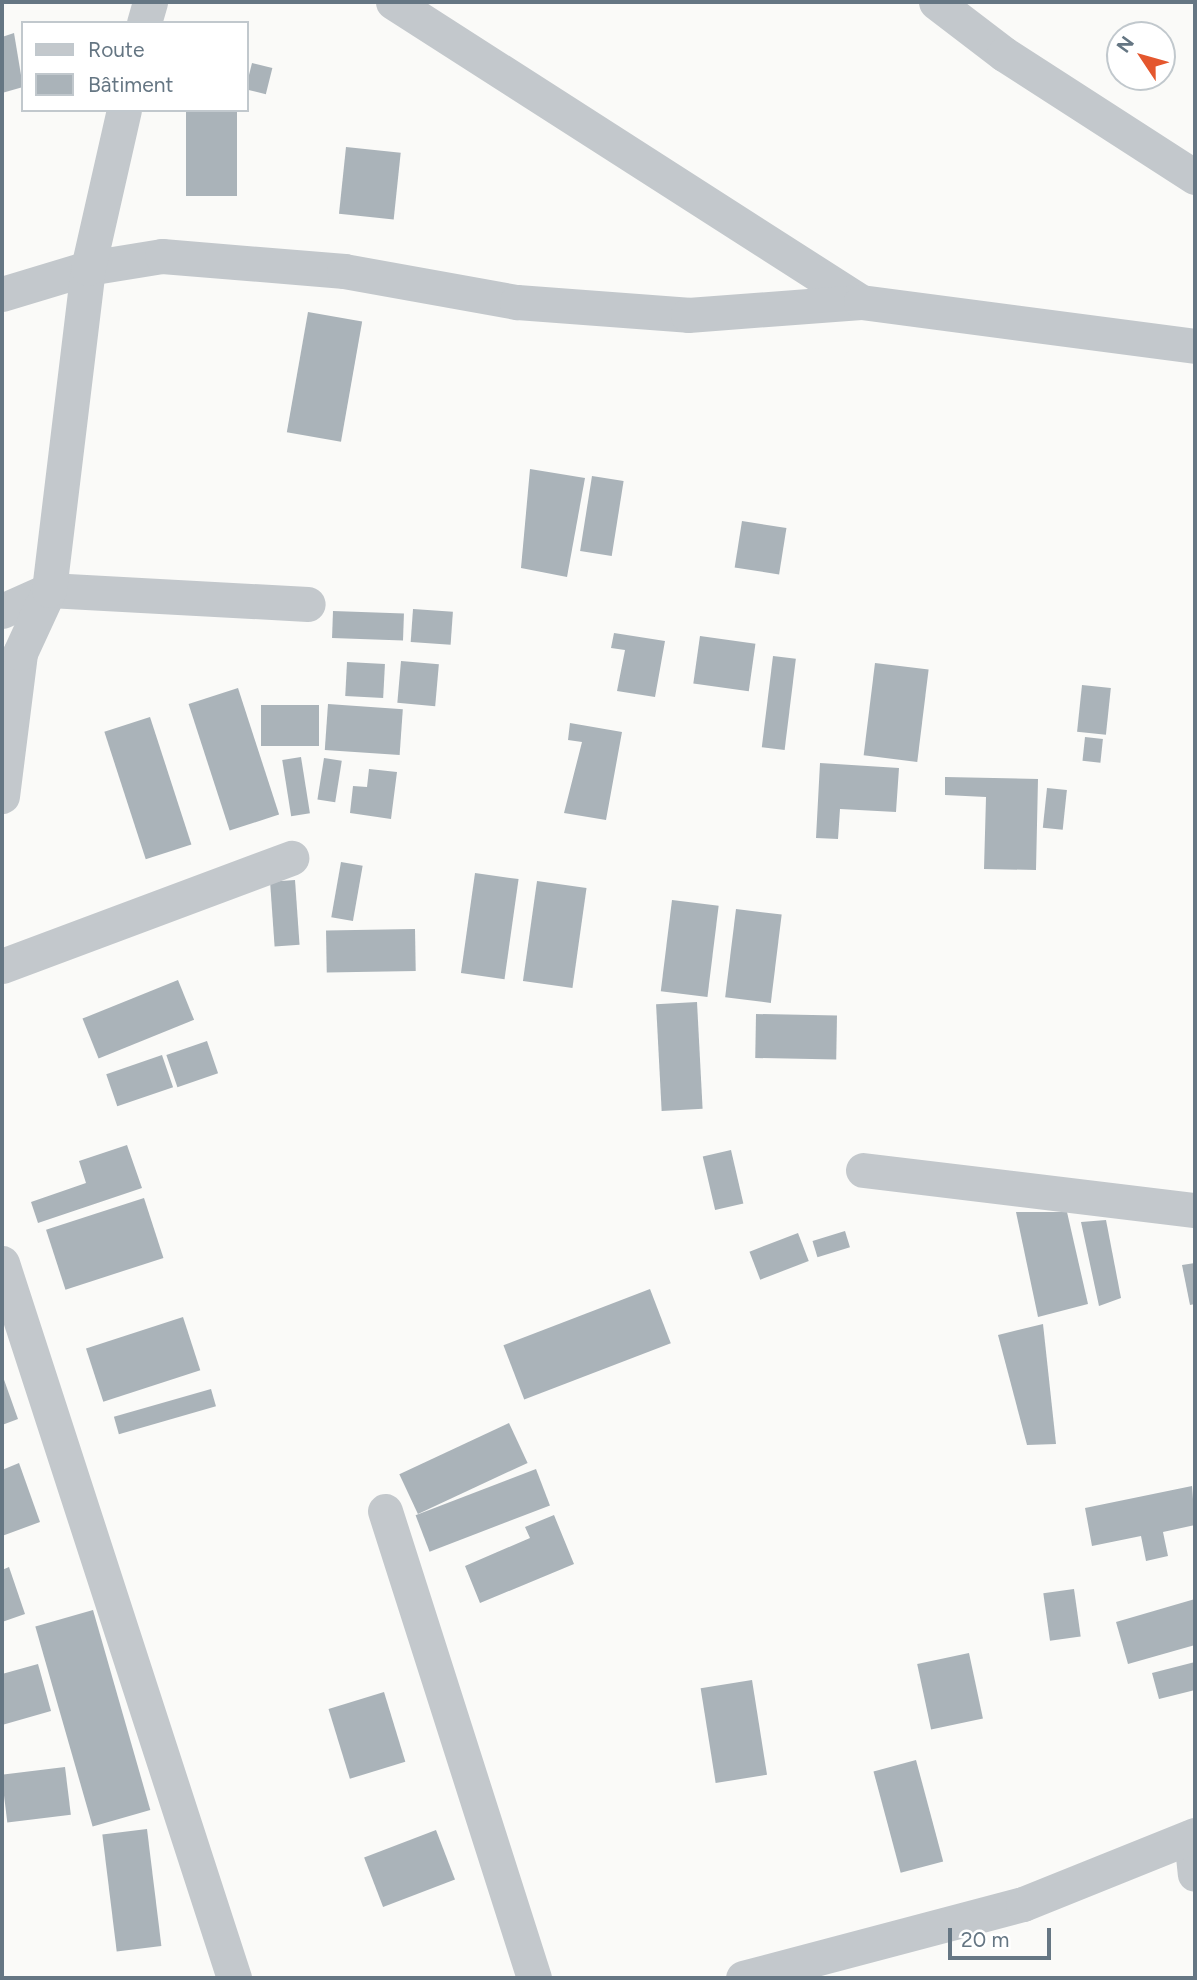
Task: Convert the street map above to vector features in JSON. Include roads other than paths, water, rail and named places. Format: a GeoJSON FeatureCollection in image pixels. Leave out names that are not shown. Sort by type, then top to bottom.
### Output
{"type":"FeatureCollection","features":[{"type":"Feature","properties":{"kind":"street"},"geometry":{"type":"LineString","coordinates":[[145,21],[150,2]]}},
{"type":"Feature","properties":{"kind":"street"},"geometry":{"type":"LineString","coordinates":[[393,2],[861,302]]}},
{"type":"Feature","properties":{"kind":"street"},"geometry":{"type":"LineString","coordinates":[[936,2],[1004,54],[1195,177]]}},
{"type":"Feature","properties":{"kind":"street"},"geometry":{"type":"LineString","coordinates":[[2,796],[20,653],[49,590],[88,268],[124,112]]}},
{"type":"Feature","properties":{"kind":"street"},"geometry":{"type":"LineString","coordinates":[[2,294],[88,268],[162,256],[344,271],[517,302],[688,315],[861,302],[1195,346]]}},
{"type":"Feature","properties":{"kind":"street"},"geometry":{"type":"LineString","coordinates":[[2,611],[49,590],[307,604]]}},
{"type":"Feature","properties":{"kind":"street"},"geometry":{"type":"LineString","coordinates":[[2,966],[290,858]]}},
{"type":"Feature","properties":{"kind":"street"},"geometry":{"type":"LineString","coordinates":[[863,1170],[1195,1210]]}},
{"type":"Feature","properties":{"kind":"street"},"geometry":{"type":"LineString","coordinates":[[2,1263],[234,1978]]}},
{"type":"Feature","properties":{"kind":"street"},"geometry":{"type":"LineString","coordinates":[[385,1511],[534,1978]]}},
{"type":"Feature","properties":{"kind":"street"},"geometry":{"type":"LineString","coordinates":[[743,1978],[1023,1904],[1193,1836],[1195,1874]]}}]}
